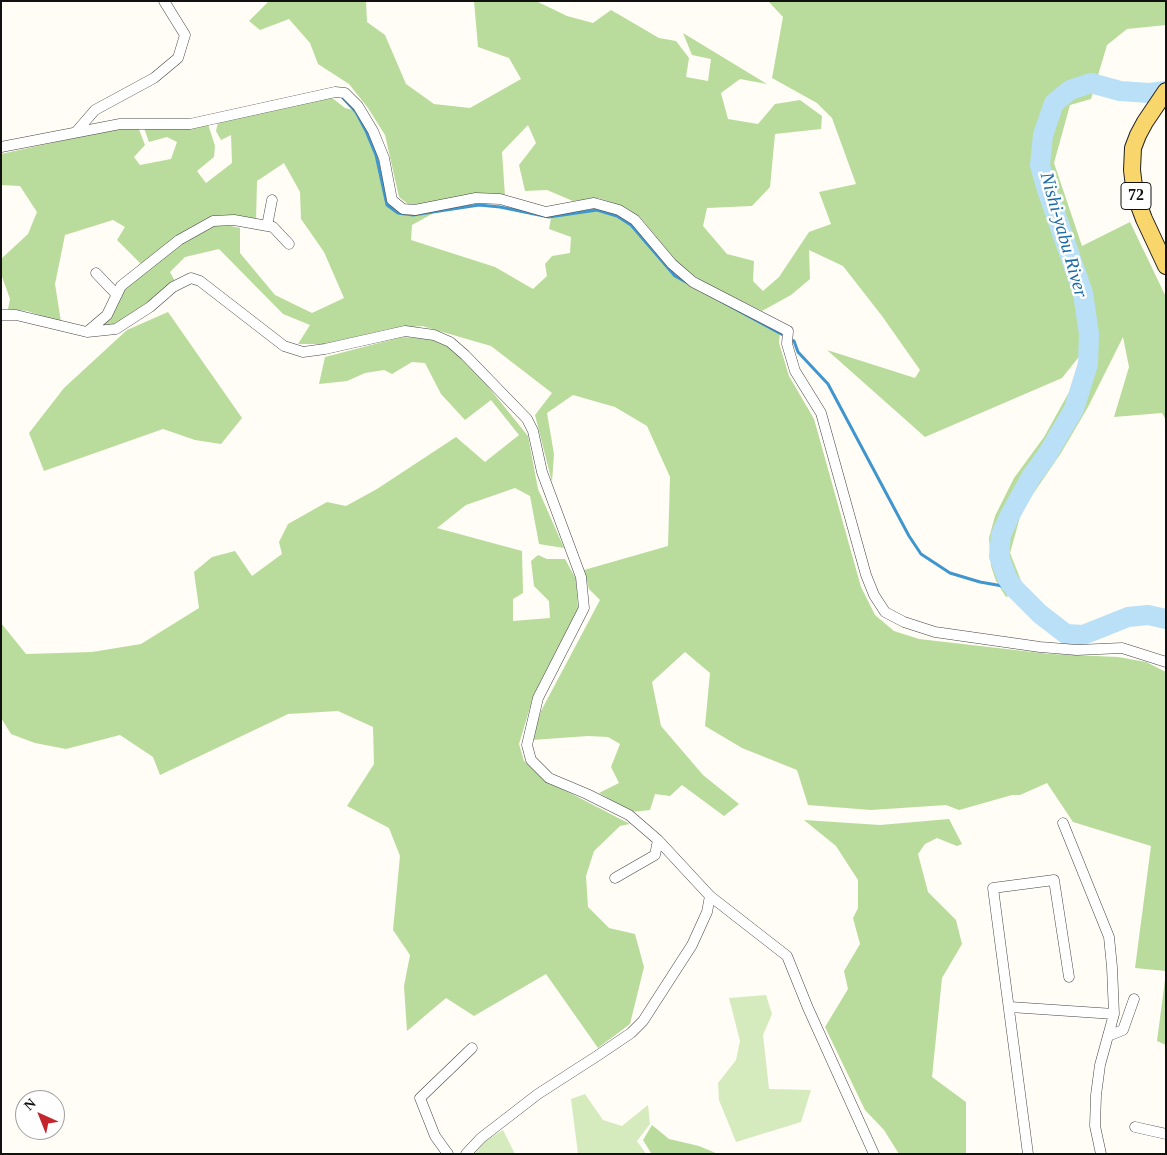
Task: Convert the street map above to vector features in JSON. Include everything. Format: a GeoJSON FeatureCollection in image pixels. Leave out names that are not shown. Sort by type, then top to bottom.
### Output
{"type":"FeatureCollection","features":[{"type":"Feature","properties":{"kind":"main road","name":"72"},"geometry":{"type":"LineString","coordinates":[[1166,91],[1144,122],[1133,148],[1132,170],[1135,195],[1166,266]]}},
{"type":"Feature","properties":{"kind":"street"},"geometry":{"type":"LineString","coordinates":[[76,132],[95,110],[154,78],[178,58],[185,35],[164,1]]}},
{"type":"Feature","properties":{"kind":"street"},"geometry":{"type":"LineString","coordinates":[[1,148],[120,124],[190,124],[336,92],[345,93],[358,106],[373,131],[384,158],[392,200],[404,209],[414,210],[476,198],[500,199],[546,212],[594,203],[620,210],[635,220],[672,264],[693,282],[788,330],[787,344],[795,371],[821,413],[866,575],[874,596],[885,612],[904,622],[935,632],[1040,647],[1077,650],[1122,648],[1166,662]]}},
{"type":"Feature","properties":{"kind":"street"},"geometry":{"type":"LineString","coordinates":[[267,226],[272,200]]}},
{"type":"Feature","properties":{"kind":"street"},"geometry":{"type":"LineString","coordinates":[[87,332],[107,314],[121,286],[179,240],[213,221],[234,220],[274,227],[288,244]]}},
{"type":"Feature","properties":{"kind":"street"},"geometry":{"type":"LineString","coordinates":[[96,273],[117,295]]}},
{"type":"Feature","properties":{"kind":"street"},"geometry":{"type":"LineString","coordinates":[[1,314],[16,315],[87,332],[116,329],[150,307],[173,287],[190,278],[200,281],[243,317],[284,346],[302,352],[325,349],[405,331],[434,335],[450,342],[465,355],[527,419],[532,431],[542,472],[581,577],[584,608],[538,698],[527,745],[531,760],[550,778],[588,794],[628,815],[658,840],[710,896],[787,956],[812,1017],[874,1154]]}},
{"type":"Feature","properties":{"kind":"street"},"geometry":{"type":"LineString","coordinates":[[1063,823],[1109,937],[1114,1014],[1100,1066],[1096,1095],[1095,1126],[1101,1154]]}},
{"type":"Feature","properties":{"kind":"street"},"geometry":{"type":"LineString","coordinates":[[615,878],[655,855],[658,840]]}},
{"type":"Feature","properties":{"kind":"street"},"geometry":{"type":"LineString","coordinates":[[1028,1154],[993,888],[1054,880],[1069,977]]}},
{"type":"Feature","properties":{"kind":"street"},"geometry":{"type":"LineString","coordinates":[[466,1154],[481,1138],[538,1094],[598,1056],[631,1033],[643,1021],[692,945],[707,912],[710,896]]}},
{"type":"Feature","properties":{"kind":"street"},"geometry":{"type":"LineString","coordinates":[[1108,1036],[1123,1030],[1134,999]]}},
{"type":"Feature","properties":{"kind":"street"},"geometry":{"type":"LineString","coordinates":[[1010,1006],[1114,1014]]}},
{"type":"Feature","properties":{"kind":"street"},"geometry":{"type":"LineString","coordinates":[[448,1154],[435,1136],[420,1098],[472,1048]]}},
{"type":"Feature","properties":{"kind":"street"},"geometry":{"type":"LineString","coordinates":[[1135,1128],[1166,1134]]}},
{"type":"Feature","properties":{"kind":"green space"},"geometry":{"type":"Polygon","coordinates":[[[269,1],[366,1],[367,22],[385,35],[406,84],[434,104],[470,108],[521,79],[509,58],[478,47],[474,1],[536,1],[567,16],[593,23],[611,10],[659,38],[676,41],[689,58],[686,77],[708,81],[711,59],[692,55],[683,33],[767,84],[740,79],[721,93],[728,119],[758,124],[775,104],[800,100],[822,116],[821,129],[775,134],[770,187],[752,206],[707,208],[703,226],[727,254],[754,261],[753,281],[763,291],[779,277],[809,232],[831,224],[819,192],[856,184],[832,118],[817,103],[772,78],[783,17],[768,1],[1166,1],[1166,25],[1127,29],[1107,45],[1091,99],[1070,105],[1054,163],[1082,246],[1130,222],[1166,297],[1166,420],[1162,413],[1114,417],[1129,367],[1123,337],[1088,407],[1061,453],[1022,510],[1010,553],[1024,588],[1006,597],[996,581],[991,566],[989,538],[995,516],[1014,478],[1044,437],[1073,385],[1082,353],[1062,378],[925,437],[827,350],[915,378],[920,370],[882,316],[843,266],[809,250],[810,279],[791,295],[762,311],[701,281],[676,261],[640,217],[625,207],[598,198],[573,201],[547,190],[525,191],[519,165],[536,143],[528,125],[502,152],[505,196],[480,193],[426,204],[408,204],[399,197],[385,135],[368,108],[349,84],[318,64],[310,43],[289,19],[260,30],[249,21],[269,1]]]}},
{"type":"Feature","properties":{"kind":"green space"},"geometry":{"type":"Polygon","coordinates":[[[331,97],[345,108],[360,112],[401,211],[441,209],[412,225],[411,240],[495,267],[533,289],[547,276],[545,264],[552,256],[570,253],[571,237],[549,229],[552,213],[593,205],[617,212],[633,223],[671,266],[780,330],[779,343],[789,376],[814,419],[861,587],[875,615],[894,631],[919,639],[1050,654],[1118,657],[1146,662],[1166,672],[1166,971],[1135,968],[1151,846],[1073,822],[1047,783],[1020,795],[1012,795],[959,810],[946,805],[871,810],[808,805],[797,770],[742,748],[705,726],[710,673],[685,652],[652,682],[661,726],[703,775],[739,804],[724,816],[682,785],[670,796],[655,794],[650,810],[632,812],[599,793],[619,783],[611,767],[620,744],[608,737],[588,736],[532,740],[541,711],[600,600],[589,589],[584,570],[668,546],[670,477],[647,426],[615,407],[573,395],[547,413],[554,454],[552,482],[535,415],[552,393],[491,346],[422,326],[389,329],[324,344],[298,344],[310,325],[283,314],[219,249],[185,257],[170,272],[176,283],[117,324],[95,329],[124,290],[174,248],[211,226],[221,224],[240,228],[240,253],[275,295],[312,313],[344,298],[324,252],[301,219],[300,192],[284,163],[257,181],[256,221],[212,217],[142,265],[117,240],[125,227],[113,220],[65,235],[55,284],[61,322],[27,311],[8,309],[10,299],[1,274],[1,259],[28,234],[37,212],[20,186],[1,185],[1,154],[120,128],[138,127],[145,145],[134,157],[140,165],[171,159],[177,142],[167,137],[149,142],[144,128],[208,124],[215,146],[214,157],[197,171],[206,183],[232,163],[231,135],[221,140],[216,131],[218,123],[331,97]]]}},
{"type":"Feature","properties":{"kind":"green space"},"geometry":{"type":"Polygon","coordinates":[[[168,312],[242,418],[221,444],[195,440],[163,429],[44,471],[29,433],[64,388],[127,330],[168,312]]]}},
{"type":"Feature","properties":{"kind":"green space"},"geometry":{"type":"Polygon","coordinates":[[[402,337],[430,339],[450,347],[486,384],[528,436],[538,489],[564,548],[539,544],[530,496],[515,488],[466,505],[437,528],[522,551],[523,593],[513,599],[513,621],[550,618],[549,601],[534,586],[531,561],[538,555],[547,559],[565,559],[576,579],[578,609],[534,694],[519,744],[524,761],[545,780],[630,824],[620,826],[594,851],[586,876],[588,907],[609,928],[635,934],[644,967],[630,1024],[598,1048],[546,974],[474,1016],[446,998],[407,1031],[404,986],[410,955],[393,930],[400,856],[389,828],[347,806],[374,764],[373,727],[338,711],[288,714],[160,775],[153,757],[120,735],[66,749],[35,743],[11,734],[1,718],[1,623],[26,654],[92,652],[141,644],[199,608],[194,572],[212,557],[235,551],[252,576],[282,554],[279,542],[288,524],[327,502],[346,506],[377,489],[456,437],[485,462],[519,435],[491,400],[465,420],[441,394],[425,363],[412,362],[392,374],[384,370],[365,373],[347,381],[319,384],[325,357],[402,337]]]}},
{"type":"Feature","properties":{"kind":"green space"},"geometry":{"type":"Polygon","coordinates":[[[949,819],[962,844],[957,846],[937,838],[925,844],[918,854],[928,892],[956,920],[962,944],[942,978],[932,1077],[966,1102],[966,1154],[899,1154],[884,1130],[865,1110],[825,1027],[848,989],[844,971],[860,944],[853,918],[858,908],[858,880],[836,846],[804,820],[880,825],[949,819]]]}},
{"type":"Feature","properties":{"kind":"green space"},"geometry":{"type":"Polygon","coordinates":[[[1166,972],[1166,1045],[1157,1041],[1166,972]]]}},
{"type":"Feature","properties":{"kind":"green space"},"geometry":{"type":"Polygon","coordinates":[[[766,995],[772,1014],[763,1035],[769,1089],[811,1090],[801,1122],[736,1142],[719,1100],[718,1083],[736,1060],[740,1041],[729,998],[766,995]]]}},
{"type":"Feature","properties":{"kind":"green space"},"geometry":{"type":"Polygon","coordinates":[[[585,1094],[603,1120],[622,1126],[648,1105],[650,1124],[637,1141],[646,1154],[578,1154],[571,1099],[585,1094]]]}},
{"type":"Feature","properties":{"kind":"green space"},"geometry":{"type":"Polygon","coordinates":[[[652,1125],[669,1139],[699,1146],[718,1154],[651,1153],[643,1140],[652,1125]]]}},
{"type":"Feature","properties":{"kind":"green space"},"geometry":{"type":"Polygon","coordinates":[[[503,1130],[515,1154],[475,1154],[485,1141],[503,1130]]]}},
{"type":"Feature","properties":{"kind":"waterway","name":"Nishi-yabu River"},"geometry":{"type":"LineString","coordinates":[[1166,91],[1149,93],[1120,91],[1091,83],[1070,90],[1054,103],[1043,135],[1040,165],[1083,293],[1089,334],[1088,364],[1074,409],[1047,455],[1031,477],[1009,517],[1001,535],[999,556],[1007,578],[1014,588],[1040,614],[1066,634],[1083,635],[1128,617],[1148,615],[1166,619]]}},
{"type":"Feature","properties":{"kind":"waterway"},"geometry":{"type":"LineString","coordinates":[[343,98],[356,112],[366,131],[376,155],[387,205],[398,213],[413,215],[479,205],[500,207],[549,217],[597,210],[617,216],[631,225],[675,276],[794,341],[798,352],[828,384],[909,536],[921,554],[950,573],[980,582],[1014,588]]}}]}
